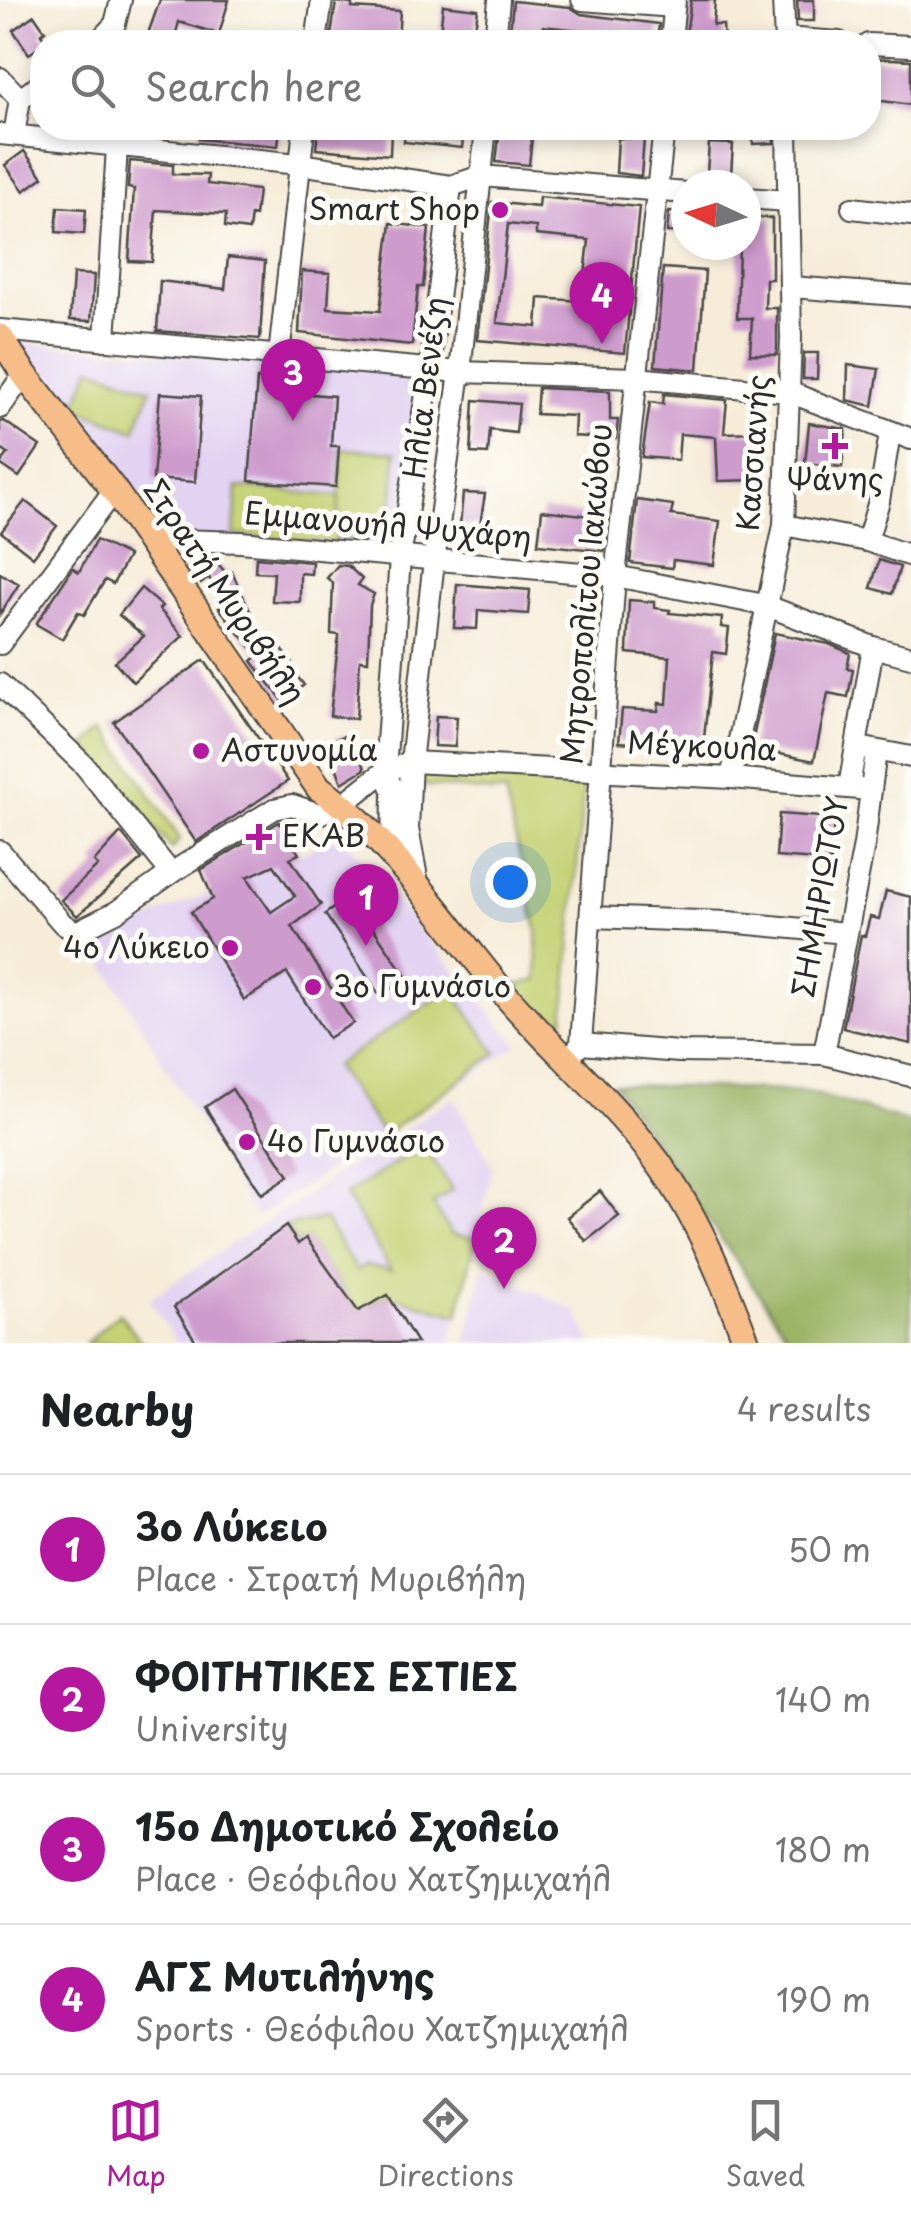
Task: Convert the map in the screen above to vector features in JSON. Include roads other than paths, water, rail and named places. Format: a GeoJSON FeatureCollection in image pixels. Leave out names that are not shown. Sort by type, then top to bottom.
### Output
{"type":"FeatureCollection","features":[{"type":"Feature","properties":{"kind":"main road","name":"Στρατή Μυριβήλη"},"geometry":{"type":"LineString","coordinates":[[0,338],[114,490],[319,788],[342,804],[392,859],[544,1040],[574,1052],[654,1156],[706,1245],[747,1343]]}},
{"type":"Feature","properties":{"kind":"street"},"geometry":{"type":"LineString","coordinates":[[109,30],[121,0]]}},
{"type":"Feature","properties":{"kind":"street"},"geometry":{"type":"LineString","coordinates":[[318,30],[322,0]]}},
{"type":"Feature","properties":{"kind":"street"},"geometry":{"type":"LineString","coordinates":[[496,30],[500,0]]}},
{"type":"Feature","properties":{"kind":"street"},"geometry":{"type":"LineString","coordinates":[[582,0],[675,4],[672,30]]}},
{"type":"Feature","properties":{"kind":"street"},"geometry":{"type":"LineString","coordinates":[[783,0],[784,30]]}},
{"type":"Feature","properties":{"kind":"street"},"geometry":{"type":"LineString","coordinates":[[881,45],[911,46]]}},
{"type":"Feature","properties":{"kind":"street"},"geometry":{"type":"LineString","coordinates":[[0,78],[20,99]]}},
{"type":"Feature","properties":{"kind":"street"},"geometry":{"type":"LineString","coordinates":[[7,134],[20,99],[30,92]]}},
{"type":"Feature","properties":{"kind":"street"},"geometry":{"type":"LineString","coordinates":[[58,140],[298,164],[450,186],[481,176],[671,192]]}},
{"type":"Feature","properties":{"kind":"street"},"geometry":{"type":"LineString","coordinates":[[279,356],[302,140]]}},
{"type":"Feature","properties":{"kind":"street","name":"Ηλία Βενέζη"},"geometry":{"type":"LineString","coordinates":[[423,894],[414,874],[408,829],[411,762],[485,140]]}},
{"type":"Feature","properties":{"kind":"street","name":"Μητροπολίτου Ιακώβου"},"geometry":{"type":"LineString","coordinates":[[574,1052],[590,918],[616,576],[663,140]]}},
{"type":"Feature","properties":{"kind":"street","name":"Κασσιανής"},"geometry":{"type":"LineString","coordinates":[[731,778],[784,525],[791,287],[787,140]]}},
{"type":"Feature","properties":{"kind":"street"},"geometry":{"type":"LineString","coordinates":[[105,340],[118,147]]}},
{"type":"Feature","properties":{"kind":"street","name":"Ηλία Βενέζη"},"geometry":{"type":"LineString","coordinates":[[392,859],[393,790],[385,771],[400,558],[430,370],[450,186]]}},
{"type":"Feature","properties":{"kind":"street"},"geometry":{"type":"LineString","coordinates":[[761,199],[788,201]]}},
{"type":"Feature","properties":{"kind":"street"},"geometry":{"type":"LineString","coordinates":[[852,208],[911,215]]}},
{"type":"Feature","properties":{"kind":"street"},"geometry":{"type":"LineString","coordinates":[[791,287],[911,296]]}},
{"type":"Feature","properties":{"kind":"street"},"geometry":{"type":"LineString","coordinates":[[0,330],[430,370],[636,378],[789,392],[911,439]]}},
{"type":"Feature","properties":{"kind":"street"},"geometry":{"type":"LineString","coordinates":[[0,408],[24,374]]}},
{"type":"Feature","properties":{"kind":"street"},"geometry":{"type":"LineString","coordinates":[[867,541],[890,433]]}},
{"type":"Feature","properties":{"kind":"street"},"geometry":{"type":"LineString","coordinates":[[0,644],[114,490]]}},
{"type":"Feature","properties":{"kind":"street"},"geometry":{"type":"LineString","coordinates":[[784,525],[867,541],[911,556]]}},
{"type":"Feature","properties":{"kind":"street","name":"Εμμανουήλ Ψυχάρη"},"geometry":{"type":"LineString","coordinates":[[148,539],[241,542],[616,576],[765,605],[874,648],[911,657]]}},
{"type":"Feature","properties":{"kind":"street","name":"ΣΗΜΗΡΙΩΤΟΥ"},"geometry":{"type":"LineString","coordinates":[[824,1054],[846,933],[874,648]]}},
{"type":"Feature","properties":{"kind":"street"},"geometry":{"type":"LineString","coordinates":[[0,684],[84,765],[171,873]]}},
{"type":"Feature","properties":{"kind":"street"},"geometry":{"type":"LineString","coordinates":[[867,749],[911,757]]}},
{"type":"Feature","properties":{"kind":"street"},"geometry":{"type":"LineString","coordinates":[[0,851],[62,924],[76,932],[116,912],[171,873],[282,806],[292,805],[319,814],[342,804],[385,771],[411,762]]}},
{"type":"Feature","properties":{"kind":"street","name":"Μέγκουλα"},"geometry":{"type":"LineString","coordinates":[[411,762],[860,788]]}},
{"type":"Feature","properties":{"kind":"street"},"geometry":{"type":"LineString","coordinates":[[590,918],[728,922],[846,933]]}},
{"type":"Feature","properties":{"kind":"street"},"geometry":{"type":"LineString","coordinates":[[574,1052],[824,1054],[911,1076]]}},
{"type":"Feature","properties":{"kind":"place","name":"Smart Shop"},"geometry":{"type":"Point","coordinates":[500,210]}},
{"type":"Feature","properties":{"kind":"place","name":"ΑΓΣ Μυτιλήνης"},"geometry":{"type":"Point","coordinates":[602,344]}},
{"type":"Feature","properties":{"kind":"place","name":"15o Δημοτικό Σχολείο"},"geometry":{"type":"Point","coordinates":[293,421]}},
{"type":"Feature","properties":{"kind":"place","name":"Ψάνης"},"geometry":{"type":"Point","coordinates":[835,446]}},
{"type":"Feature","properties":{"kind":"place","name":"Αστυνομία"},"geometry":{"type":"Point","coordinates":[201,751]}},
{"type":"Feature","properties":{"kind":"place","name":"ΕΚΑΒ"},"geometry":{"type":"Point","coordinates":[259,837]}},
{"type":"Feature","properties":{"kind":"place","name":"3ο Λύκειο"},"geometry":{"type":"Point","coordinates":[366,946]}},
{"type":"Feature","properties":{"kind":"place","name":"4ο Λύκειο"},"geometry":{"type":"Point","coordinates":[230,948]}},
{"type":"Feature","properties":{"kind":"place","name":"3ο Γυμνάσιο"},"geometry":{"type":"Point","coordinates":[313,987]}},
{"type":"Feature","properties":{"kind":"place","name":"4ο Γυμνάσιο"},"geometry":{"type":"Point","coordinates":[247,1142]}},
{"type":"Feature","properties":{"kind":"place","name":"ΦΟΙΤΗΤΙΚΕΣ ΕΣΤΙΕΣ"},"geometry":{"type":"Point","coordinates":[504,1289]}}]}
